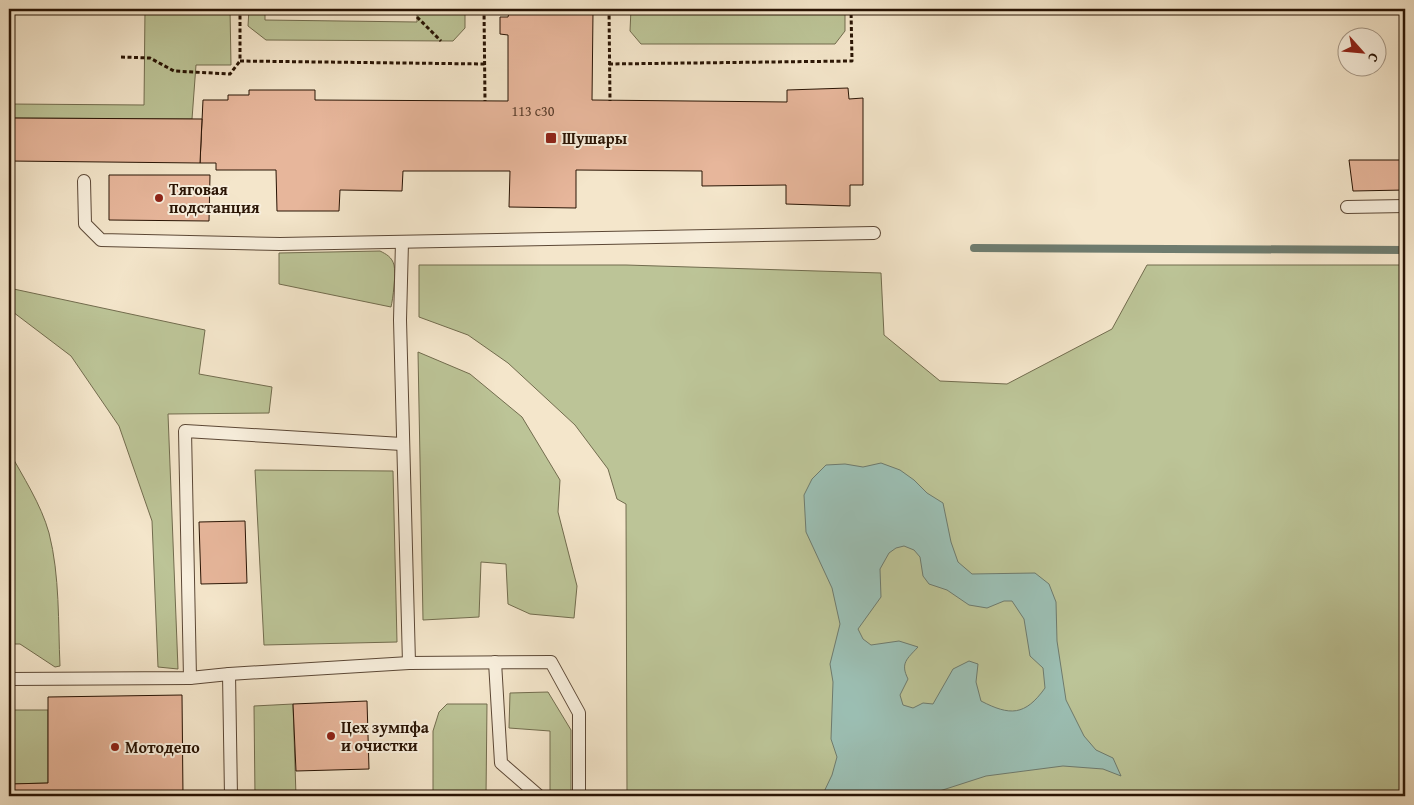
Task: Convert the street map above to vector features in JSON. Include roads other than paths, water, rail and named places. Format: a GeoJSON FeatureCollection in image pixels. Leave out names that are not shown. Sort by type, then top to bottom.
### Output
{"type":"FeatureCollection","features":[{"type":"Feature","properties":{"kind":"lane"},"geometry":{"type":"LineString","coordinates":[[84,181],[85,224],[101,240],[280,244],[874,233]]}},
{"type":"Feature","properties":{"kind":"lane"},"geometry":{"type":"LineString","coordinates":[[1347,207],[1405,206]]}},
{"type":"Feature","properties":{"kind":"lane"},"geometry":{"type":"LineString","coordinates":[[402,242],[400,320],[402,444],[409,663]]}},
{"type":"Feature","properties":{"kind":"lane"},"geometry":{"type":"LineString","coordinates":[[190,678],[185,431],[402,444]]}},
{"type":"Feature","properties":{"kind":"lane"},"geometry":{"type":"LineString","coordinates":[[495,662],[502,763],[539,796]]}},
{"type":"Feature","properties":{"kind":"lane"},"geometry":{"type":"LineString","coordinates":[[9,679],[190,678],[409,663],[551,662],[579,713],[579,796]]}},
{"type":"Feature","properties":{"kind":"lane"},"geometry":{"type":"LineString","coordinates":[[229,674],[231,796]]}},
{"type":"Feature","properties":{"kind":"water"},"geometry":{"type":"Polygon","coordinates":[[[881,463],[900,470],[927,493],[943,503],[951,542],[958,562],[972,574],[1035,573],[1049,584],[1056,602],[1057,641],[1066,700],[1084,736],[1096,750],[1113,758],[1121,776],[1103,769],[1063,766],[986,776],[924,796],[822,796],[832,775],[837,757],[831,739],[833,682],[830,664],[840,624],[832,588],[806,532],[804,495],[812,479],[826,465],[845,464],[863,467],[881,463]],[[904,546],[896,548],[889,553],[880,569],[881,597],[858,629],[863,639],[871,645],[899,641],[918,647],[908,658],[905,665],[908,679],[900,695],[903,705],[913,708],[923,703],[933,704],[953,669],[969,661],[978,664],[976,682],[981,701],[1009,711],[1016,711],[1031,704],[1045,688],[1043,668],[1030,656],[1024,619],[1012,601],[1004,601],[987,608],[969,605],[947,590],[929,584],[923,576],[920,557],[914,550],[904,546]]]}},
{"type":"Feature","properties":{"kind":"waterway"},"geometry":{"type":"LineString","coordinates":[[974,248],[1405,250]]}},
{"type":"Feature","properties":{"kind":"place","name":"Шушары"},"geometry":{"type":"Point","coordinates":[551,138]}},
{"type":"Feature","properties":{"kind":"place","name":"Тяговая подстанция"},"geometry":{"type":"Point","coordinates":[159,198]}},
{"type":"Feature","properties":{"kind":"place","name":"Цех зумпфа и очистки"},"geometry":{"type":"Point","coordinates":[331,736]}},
{"type":"Feature","properties":{"kind":"place","name":"Мотодепо"},"geometry":{"type":"Point","coordinates":[115,747]}}]}
